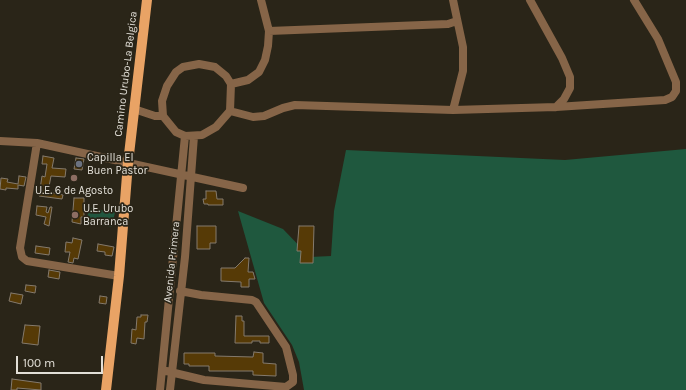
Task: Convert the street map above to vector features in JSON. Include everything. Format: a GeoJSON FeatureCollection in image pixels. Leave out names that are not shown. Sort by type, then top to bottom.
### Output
{"type":"FeatureCollection","features":[{"type":"Feature","properties":{"kind":"main road","name":"Camino Urubo-La Belgica"},"geometry":{"type":"LineString","coordinates":[[106,390],[119,276],[128,162],[148,0]]}},
{"type":"Feature","properties":{"kind":"street"},"geometry":{"type":"LineString","coordinates":[[231,84],[248,80],[258,72],[265,60],[269,31],[261,0]]}},
{"type":"Feature","properties":{"kind":"street"},"geometry":{"type":"LineString","coordinates":[[453,0],[463,47],[463,71],[453,110]]}},
{"type":"Feature","properties":{"kind":"street"},"geometry":{"type":"LineString","coordinates":[[530,0],[562,58],[570,77],[570,88],[564,99],[556,106]]}},
{"type":"Feature","properties":{"kind":"street"},"geometry":{"type":"LineString","coordinates":[[230,111],[253,117],[264,116],[283,108],[295,106],[453,110],[665,100],[672,97],[676,91],[676,82],[658,39],[634,0]]}},
{"type":"Feature","properties":{"kind":"street"},"geometry":{"type":"LineString","coordinates":[[269,31],[448,24],[457,21]]}},
{"type":"Feature","properties":{"kind":"street"},"geometry":{"type":"LineString","coordinates":[[199,64],[215,67],[226,76],[231,84],[230,111],[216,127],[202,135],[185,136],[176,132],[162,116],[162,101],[167,86],[176,72],[183,67],[199,64]]}},
{"type":"Feature","properties":{"kind":"street"},"geometry":{"type":"LineString","coordinates":[[134,109],[155,116],[162,116]]}},
{"type":"Feature","properties":{"kind":"street","name":"Avenida Primera"},"geometry":{"type":"LineString","coordinates":[[160,390],[185,136]]}},
{"type":"Feature","properties":{"kind":"street","name":"Avenida Primera"},"geometry":{"type":"LineString","coordinates":[[170,390],[185,257],[194,136]]}},
{"type":"Feature","properties":{"kind":"street"},"geometry":{"type":"LineString","coordinates":[[0,141],[37,143],[128,162],[191,178],[243,188]]}},
{"type":"Feature","properties":{"kind":"street"},"geometry":{"type":"LineString","coordinates":[[37,143],[20,248],[22,257],[27,261],[119,276]]}},
{"type":"Feature","properties":{"kind":"street"},"geometry":{"type":"LineString","coordinates":[[162,370],[204,380],[286,387],[293,382],[293,375],[286,347],[256,302],[252,300],[207,296],[180,291]]}},
{"type":"Feature","properties":{"kind":"green space"},"geometry":{"type":"Polygon","coordinates":[[[686,149],[686,390],[304,390],[299,362],[292,345],[264,303],[238,211],[283,229],[310,257],[331,256],[334,211],[346,150],[565,160],[686,149]]]}},
{"type":"Feature","properties":{"kind":"green space"},"geometry":{"type":"Polygon","coordinates":[[[89,208],[115,212],[112,227],[86,223],[89,208]]]}},
{"type":"Feature","properties":{"kind":"building"},"geometry":{"type":"Polygon","coordinates":[[[43,156],[54,158],[52,168],[66,169],[65,177],[51,176],[48,192],[63,195],[62,199],[39,196],[42,176],[45,177],[47,164],[42,164],[43,156]]]}},
{"type":"Feature","properties":{"kind":"building","name":"Capilla El Buen Pastor"},"geometry":{"type":"Polygon","coordinates":[[[76,158],[84,159],[82,170],[74,169],[76,158]]]}},
{"type":"Feature","properties":{"kind":"building"},"geometry":{"type":"Polygon","coordinates":[[[19,176],[26,177],[24,186],[18,185],[18,189],[0,189],[1,178],[8,179],[7,182],[18,184],[19,176]]]}},
{"type":"Feature","properties":{"kind":"building"},"geometry":{"type":"Polygon","coordinates":[[[206,191],[216,191],[217,199],[223,199],[223,205],[204,204],[203,199],[206,199],[206,191]]]}},
{"type":"Feature","properties":{"kind":"building"},"geometry":{"type":"Polygon","coordinates":[[[74,198],[84,198],[84,217],[81,217],[81,224],[72,222],[74,198]]]}},
{"type":"Feature","properties":{"kind":"building"},"geometry":{"type":"Polygon","coordinates":[[[37,206],[47,207],[46,212],[48,213],[50,207],[52,207],[49,226],[44,224],[46,217],[36,215],[37,206]]]}},
{"type":"Feature","properties":{"kind":"building"},"geometry":{"type":"Polygon","coordinates":[[[197,226],[216,226],[216,243],[210,243],[210,249],[197,249],[197,226]]]}},
{"type":"Feature","properties":{"kind":"building"},"geometry":{"type":"Polygon","coordinates":[[[299,226],[314,226],[313,263],[300,263],[301,251],[297,251],[299,226]]]}},
{"type":"Feature","properties":{"kind":"building"},"geometry":{"type":"Polygon","coordinates":[[[73,238],[82,240],[78,259],[74,258],[73,263],[68,262],[70,252],[65,252],[66,242],[72,243],[73,238]]]}},
{"type":"Feature","properties":{"kind":"building"},"geometry":{"type":"Polygon","coordinates":[[[98,244],[114,247],[112,256],[105,255],[105,252],[97,251],[98,244]]]}},
{"type":"Feature","properties":{"kind":"building"},"geometry":{"type":"Polygon","coordinates":[[[36,246],[50,248],[49,255],[35,253],[36,246]]]}},
{"type":"Feature","properties":{"kind":"building"},"geometry":{"type":"Polygon","coordinates":[[[245,258],[249,258],[248,272],[253,272],[255,279],[249,279],[249,287],[241,287],[241,282],[221,281],[221,268],[235,268],[245,258]]]}},
{"type":"Feature","properties":{"kind":"building"},"geometry":{"type":"Polygon","coordinates":[[[49,270],[60,272],[59,279],[48,277],[49,270]]]}},
{"type":"Feature","properties":{"kind":"building"},"geometry":{"type":"Polygon","coordinates":[[[26,285],[36,286],[35,293],[25,291],[26,285]]]}},
{"type":"Feature","properties":{"kind":"building"},"geometry":{"type":"Polygon","coordinates":[[[11,293],[23,295],[21,304],[9,301],[11,293]]]}},
{"type":"Feature","properties":{"kind":"building"},"geometry":{"type":"Polygon","coordinates":[[[100,296],[107,297],[106,304],[99,303],[100,296]]]}},
{"type":"Feature","properties":{"kind":"building"},"geometry":{"type":"Polygon","coordinates":[[[141,315],[148,315],[147,322],[145,322],[144,339],[137,338],[136,344],[131,343],[132,329],[136,330],[137,317],[141,317],[141,315]]]}},
{"type":"Feature","properties":{"kind":"building"},"geometry":{"type":"Polygon","coordinates":[[[236,316],[242,316],[242,321],[244,321],[244,336],[269,336],[269,343],[252,341],[252,343],[235,343],[236,316]]]}},
{"type":"Feature","properties":{"kind":"building"},"geometry":{"type":"Polygon","coordinates":[[[25,325],[40,326],[38,345],[22,343],[25,325]]]}},
{"type":"Feature","properties":{"kind":"building"},"geometry":{"type":"Polygon","coordinates":[[[254,352],[263,353],[263,363],[276,364],[276,376],[253,375],[253,371],[209,371],[209,366],[189,366],[189,364],[184,364],[184,353],[215,353],[215,356],[253,357],[254,352]]]}},
{"type":"Feature","properties":{"kind":"building"},"geometry":{"type":"Polygon","coordinates":[[[12,379],[41,383],[41,390],[17,388],[17,390],[11,390],[12,379]]]}},
{"type":"Feature","properties":{"kind":"place","name":"Capilla El Buen Pastor"},"geometry":{"type":"Point","coordinates":[79,164]}},
{"type":"Feature","properties":{"kind":"place","name":"U.E. 6 de Agosto"},"geometry":{"type":"Point","coordinates":[74,178]}},
{"type":"Feature","properties":{"kind":"place","name":"U.E. Urubo Barranca"},"geometry":{"type":"Point","coordinates":[75,215]}}]}
